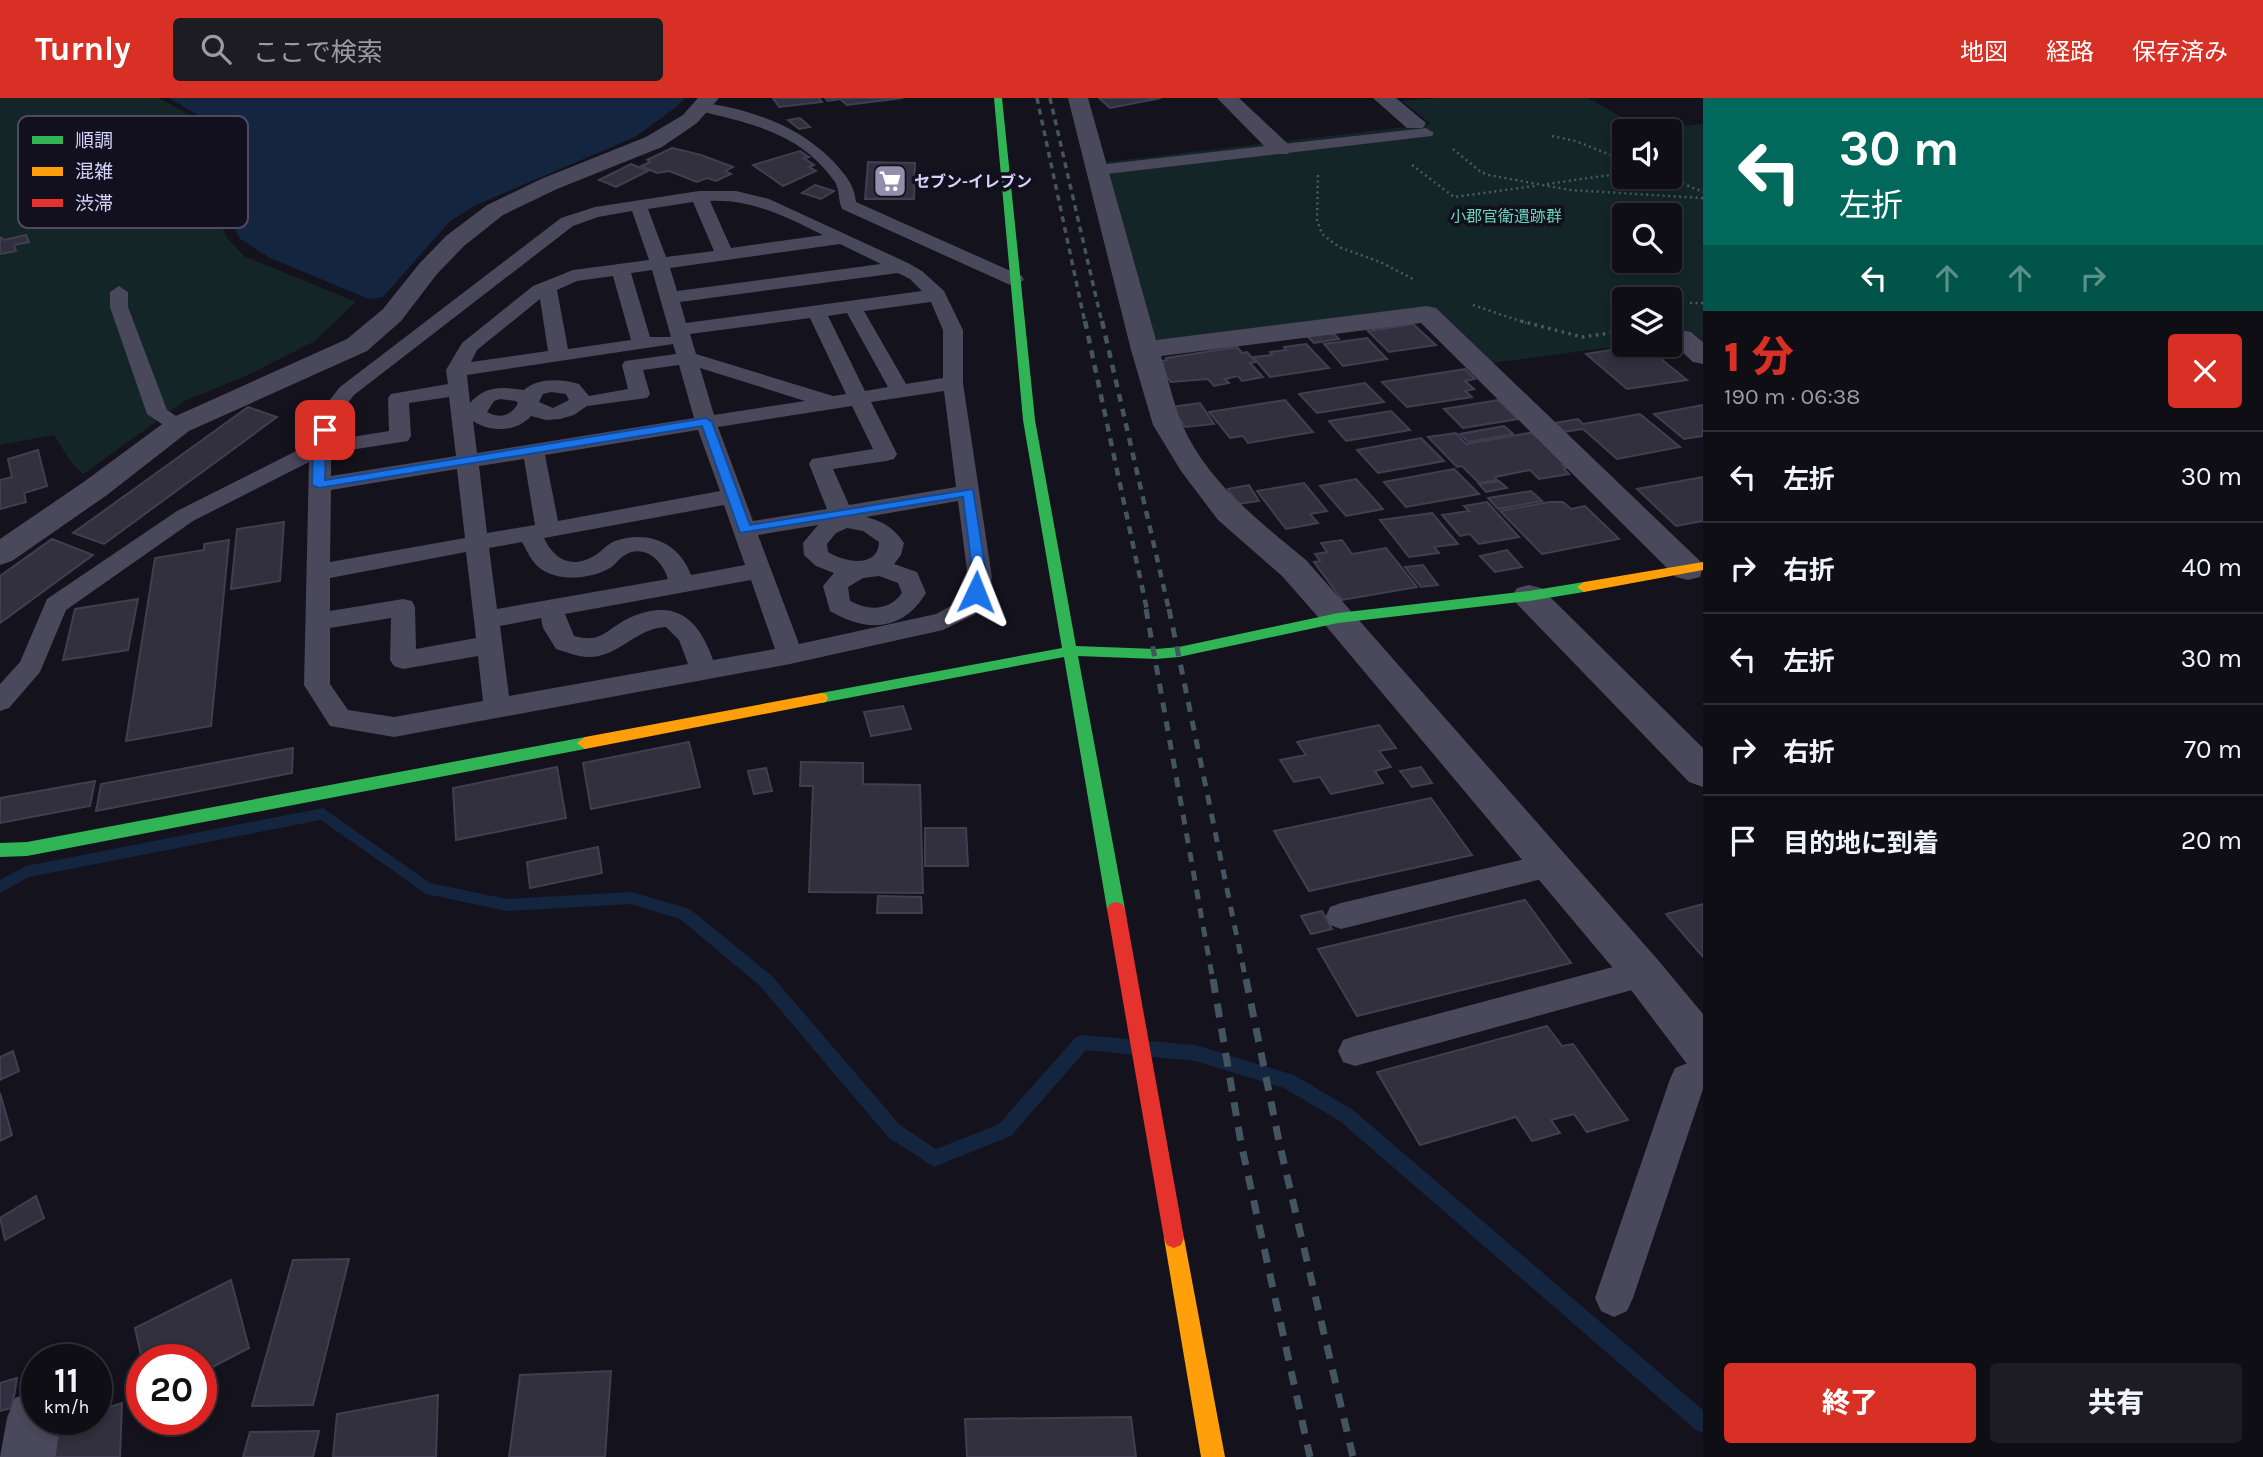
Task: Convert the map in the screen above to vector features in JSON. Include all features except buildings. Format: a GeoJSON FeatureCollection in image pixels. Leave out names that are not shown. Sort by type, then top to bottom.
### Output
{"type":"FeatureCollection","features":[{"type":"Feature","properties":{"kind":"street"},"geometry":{"type":"LineString","coordinates":[[998,98],[1029,420],[1213,1457]]}},
{"type":"Feature","properties":{"kind":"street"},"geometry":{"type":"LineString","coordinates":[[1078,98],[1145,350],[1168,425],[1196,471],[1229,513],[1294,568],[1338,618],[1643,973],[1703,1049]]}},
{"type":"Feature","properties":{"kind":"street"},"geometry":{"type":"LineString","coordinates":[[1227,98],[1288,148]]}},
{"type":"Feature","properties":{"kind":"street"},"geometry":{"type":"LineString","coordinates":[[1383,98],[1420,128]]}},
{"type":"Feature","properties":{"kind":"street"},"geometry":{"type":"LineString","coordinates":[[0,554],[96,488],[179,425],[357,345],[391,315],[428,269],[455,241],[495,210],[549,184],[654,142],[690,119],[705,103]]}},
{"type":"Feature","properties":{"kind":"street"},"geometry":{"type":"LineString","coordinates":[[1145,350],[1427,314],[1695,567]]}},
{"type":"Feature","properties":{"kind":"street"},"geometry":{"type":"LineString","coordinates":[[1682,339],[1703,356]]}},
{"type":"Feature","properties":{"kind":"street"},"geometry":{"type":"LineString","coordinates":[[0,850],[27,849],[1070,651],[1167,653],[1338,618],[1530,596],[1695,567]]}},
{"type":"Feature","properties":{"kind":"street"},"geometry":{"type":"LineString","coordinates":[[1530,596],[1703,772]]}},
{"type":"Feature","properties":{"kind":"lane"},"geometry":{"type":"LineString","coordinates":[[705,103],[741,113],[786,132],[812,148],[844,184],[848,205],[1015,280]]}},
{"type":"Feature","properties":{"kind":"lane"},"geometry":{"type":"LineString","coordinates":[[1098,170],[1375,137],[1420,128]]}},
{"type":"Feature","properties":{"kind":"lane"},"geometry":{"type":"LineString","coordinates":[[699,196],[722,272],[737,277],[752,275],[770,265],[786,265],[798,270],[803,280]]}},
{"type":"Feature","properties":{"kind":"lane"},"geometry":{"type":"LineString","coordinates":[[699,196],[738,196],[765,203],[902,267],[916,275],[937,295],[953,330],[953,383],[980,578],[971,606],[943,621],[889,624],[790,655],[394,727],[340,719],[317,685],[320,448],[330,412],[347,391],[567,222],[595,212],[699,196]]}},
{"type":"Feature","properties":{"kind":"lane"},"geometry":{"type":"LineString","coordinates":[[638,205],[660,263],[706,422],[790,655]]}},
{"type":"Feature","properties":{"kind":"lane"},"geometry":{"type":"LineString","coordinates":[[496,708],[466,461],[468,411],[457,379],[469,347],[547,287],[573,276],[843,238]]}},
{"type":"Feature","properties":{"kind":"lane"},"geometry":{"type":"LineString","coordinates":[[670,298],[902,267]]}},
{"type":"Feature","properties":{"kind":"lane"},"geometry":{"type":"LineString","coordinates":[[620,268],[642,344]]}},
{"type":"Feature","properties":{"kind":"lane"},"geometry":{"type":"LineString","coordinates":[[547,287],[569,354],[602,439]]}},
{"type":"Feature","properties":{"kind":"lane"},"geometry":{"type":"LineString","coordinates":[[119,292],[119,307],[131,345],[158,414],[179,425]]}},
{"type":"Feature","properties":{"kind":"lane"},"geometry":{"type":"LineString","coordinates":[[0,701],[31,666],[55,605],[185,516],[320,448],[400,436],[398,398],[457,379],[569,354],[642,344],[683,342],[816,311],[937,295]]}},
{"type":"Feature","properties":{"kind":"lane"},"geometry":{"type":"LineString","coordinates":[[853,307],[900,391]]}},
{"type":"Feature","properties":{"kind":"lane"},"geometry":{"type":"LineString","coordinates":[[816,311],[886,454],[820,464],[842,517]]}},
{"type":"Feature","properties":{"kind":"lane"},"geometry":{"type":"LineString","coordinates":[[468,411],[488,422],[505,422],[520,418],[527,411],[529,396],[536,390],[551,386],[572,388],[587,397],[639,394],[632,365],[683,342],[831,402]]}},
{"type":"Feature","properties":{"kind":"lane"},"geometry":{"type":"LineString","coordinates":[[319,485],[953,383]]}},
{"type":"Feature","properties":{"kind":"lane"},"geometry":{"type":"LineString","coordinates":[[468,411],[487,397],[499,393],[523,396],[528,403]]}},
{"type":"Feature","properties":{"kind":"lane"},"geometry":{"type":"LineString","coordinates":[[533,450],[538,552],[550,565],[563,569],[585,569],[602,562],[618,548],[640,543],[658,548],[674,561],[682,584]]}},
{"type":"Feature","properties":{"kind":"lane"},"geometry":{"type":"LineString","coordinates":[[745,530],[842,517],[968,492]]}},
{"type":"Feature","properties":{"kind":"lane"},"geometry":{"type":"LineString","coordinates":[[318,572],[733,496]]}},
{"type":"Feature","properties":{"kind":"lane"},"geometry":{"type":"LineString","coordinates":[[842,517],[872,525],[887,534],[892,543],[892,551],[886,558],[843,576],[835,586],[839,605],[850,613],[889,624]]}},
{"type":"Feature","properties":{"kind":"lane"},"geometry":{"type":"LineString","coordinates":[[842,517],[821,533],[815,543],[816,555],[833,566],[848,570],[881,568],[908,578],[914,593],[910,602],[889,624]]}},
{"type":"Feature","properties":{"kind":"lane"},"geometry":{"type":"LineString","coordinates":[[485,620],[760,570]]}},
{"type":"Feature","properties":{"kind":"lane"},"geometry":{"type":"LineString","coordinates":[[317,622],[403,607],[403,660],[488,645]]}},
{"type":"Feature","properties":{"kind":"lane"},"geometry":{"type":"LineString","coordinates":[[551,608],[556,628],[565,643],[592,648],[614,642],[640,622],[664,619],[683,625],[694,638],[704,670]]}},
{"type":"Feature","properties":{"kind":"lane"},"geometry":{"type":"LineString","coordinates":[[1341,916],[1550,865]]}},
{"type":"Feature","properties":{"kind":"lane"},"geometry":{"type":"LineString","coordinates":[[1355,1051],[1643,973]]}},
{"type":"Feature","properties":{"kind":"lane"},"geometry":{"type":"LineString","coordinates":[[1614,1298],[1687,1079],[1703,1073]]}},
{"type":"Feature","properties":{"kind":"path"},"geometry":{"type":"LineString","coordinates":[[1420,128],[1439,138],[1481,172],[1541,185],[1649,196],[1703,198]]}},
{"type":"Feature","properties":{"kind":"path"},"geometry":{"type":"LineString","coordinates":[[1552,136],[1575,141],[1612,155]]}},
{"type":"Feature","properties":{"kind":"path"},"geometry":{"type":"LineString","coordinates":[[1375,137],[1454,198],[1612,175]]}},
{"type":"Feature","properties":{"kind":"path"},"geometry":{"type":"LineString","coordinates":[[1288,148],[1311,160],[1318,171],[1320,186],[1317,220],[1322,234],[1339,247],[1380,262],[1420,283]]}},
{"type":"Feature","properties":{"kind":"path"},"geometry":{"type":"LineString","coordinates":[[1682,183],[1703,192]]}},
{"type":"Feature","properties":{"kind":"path"},"geometry":{"type":"LineString","coordinates":[[1464,302],[1546,329],[1582,337],[1612,333]]}},
{"type":"Feature","properties":{"kind":"green space"},"geometry":{"type":"Polygon","coordinates":[[[0,98],[159,98],[192,116],[18,116],[18,228],[222,228],[228,239],[244,256],[356,302],[315,341],[250,374],[185,401],[83,474],[70,461],[54,435],[0,445],[0,98]]]}},
{"type":"Feature","properties":{"kind":"green space","name":"小郡官衛遺跡群"},"geometry":{"type":"Polygon","coordinates":[[[1435,98],[1588,98],[1625,119],[1612,119],[1612,189],[1682,189],[1682,126],[1703,124],[1703,341],[1695,334],[1682,337],[1682,287],[1612,287],[1612,347],[1491,363],[1429,306],[1154,342],[1106,162],[1431,124],[1402,101],[1435,98]]]}},
{"type":"Feature","properties":{"kind":"water"},"geometry":{"type":"Polygon","coordinates":[[[169,98],[685,98],[635,137],[476,205],[450,221],[383,297],[369,299],[270,258],[239,238],[235,228],[248,228],[248,116],[199,116],[169,98]]]}},
{"type":"Feature","properties":{"kind":"waterway"},"geometry":{"type":"LineString","coordinates":[[0,887],[26,872],[323,814],[426,888],[507,905],[631,898],[685,914],[766,981],[894,1131],[934,1158],[1005,1130],[1082,1042],[1195,1053],[1288,1081],[1347,1116],[1703,1423]]}},
{"type":"Feature","properties":{"kind":"railway"},"geometry":{"type":"LineString","coordinates":[[1037,98],[1085,323]]}},
{"type":"Feature","properties":{"kind":"railway"},"geometry":{"type":"LineString","coordinates":[[1050,98],[1102,323]]}},
{"type":"Feature","properties":{"kind":"railway"},"geometry":{"type":"LineString","coordinates":[[1085,321],[1147,610]]}},
{"type":"Feature","properties":{"kind":"railway"},"geometry":{"type":"LineString","coordinates":[[1102,321],[1169,610]]}},
{"type":"Feature","properties":{"kind":"railway"},"geometry":{"type":"LineString","coordinates":[[1146,609],[1213,981]]}},
{"type":"Feature","properties":{"kind":"railway"},"geometry":{"type":"LineString","coordinates":[[1169,609],[1246,981]]}},
{"type":"Feature","properties":{"kind":"railway"},"geometry":{"type":"LineString","coordinates":[[1213,979],[1241,1143],[1310,1457]]}},
{"type":"Feature","properties":{"kind":"railway"},"geometry":{"type":"LineString","coordinates":[[1246,979],[1280,1146],[1353,1457]]}},
{"type":"Feature","properties":{"kind":"traffic: fast"},"geometry":{"type":"LineString","coordinates":[[998,98],[1029,420],[1116,909]]}},
{"type":"Feature","properties":{"kind":"traffic: fast"},"geometry":{"type":"LineString","coordinates":[[821,698],[1071,651],[1156,654],[1179,652],[1338,618],[1584,587]]}},
{"type":"Feature","properties":{"kind":"traffic: fast"},"geometry":{"type":"LineString","coordinates":[[0,850],[27,849],[585,743]]}},
{"type":"Feature","properties":{"kind":"traffic: slow"},"geometry":{"type":"LineString","coordinates":[[1584,587],[1703,566]]}},
{"type":"Feature","properties":{"kind":"traffic: slow"},"geometry":{"type":"LineString","coordinates":[[585,743],[821,698]]}},
{"type":"Feature","properties":{"kind":"traffic: slow"},"geometry":{"type":"LineString","coordinates":[[1174,1238],[1213,1457]]}},
{"type":"Feature","properties":{"kind":"traffic: jam"},"geometry":{"type":"LineString","coordinates":[[1116,909],[1174,1238]]}},
{"type":"Feature","properties":{"kind":"place","name":"セブン-イレブン"},"geometry":{"type":"Point","coordinates":[890,181]}},
{"type":"Feature","properties":{"kind":"route"},"geometry":{"type":"LineString","coordinates":[[325,430],[320,448],[319,485],[706,422],[745,530],[968,492],[980,578],[976,592]]}}]}
